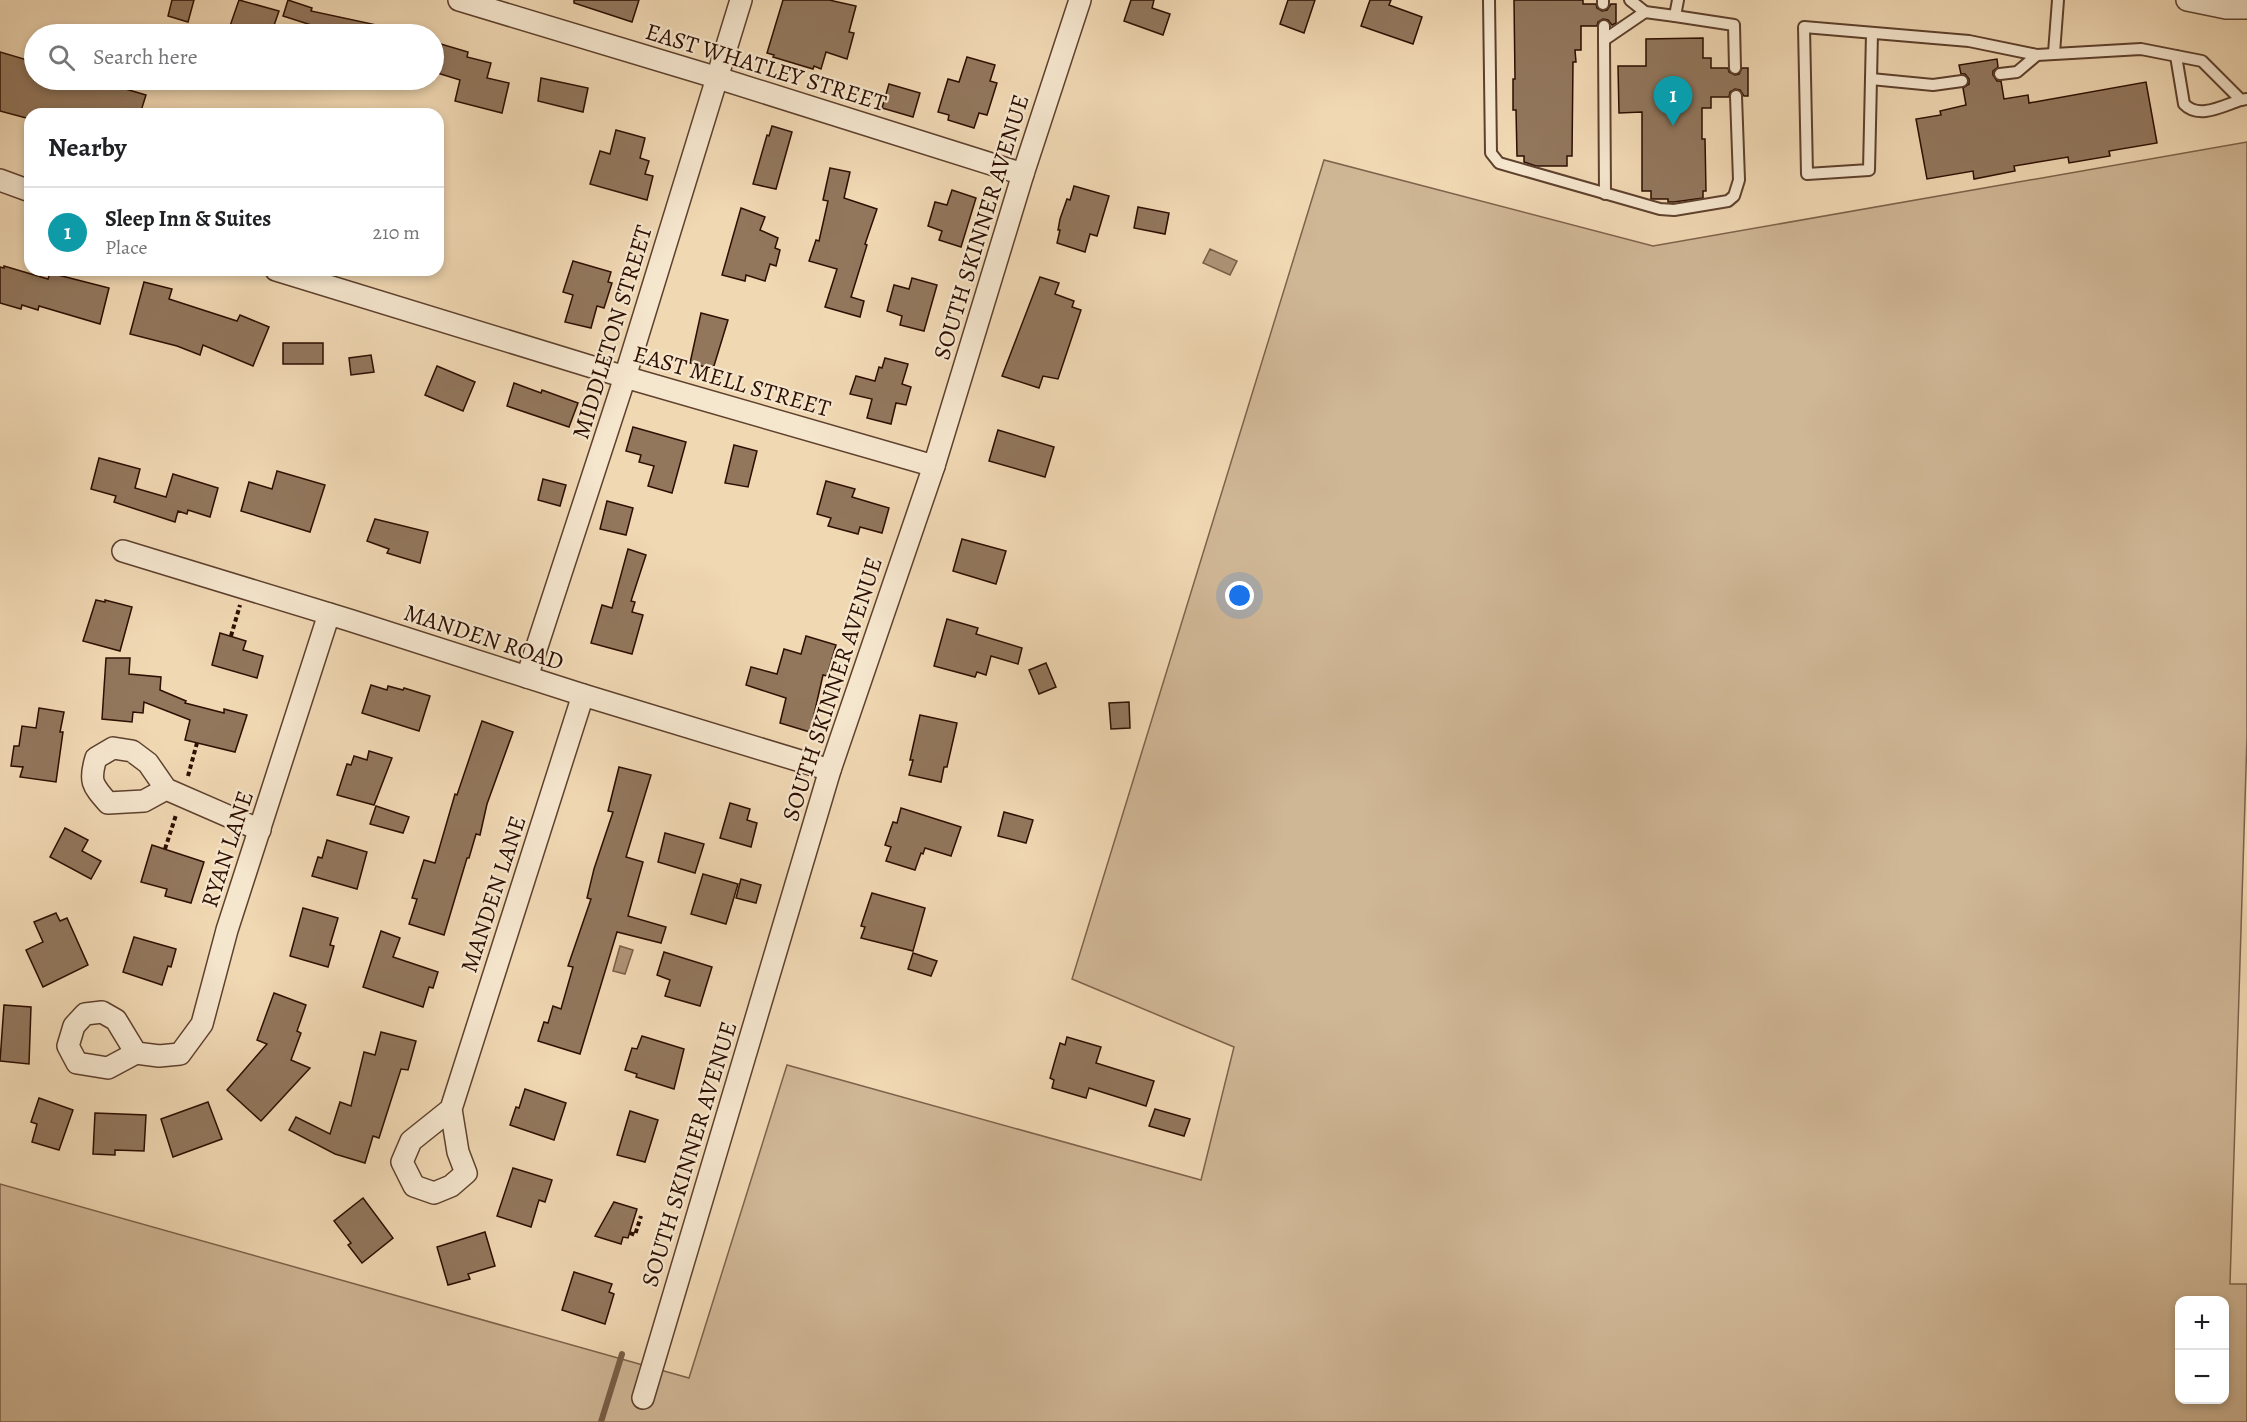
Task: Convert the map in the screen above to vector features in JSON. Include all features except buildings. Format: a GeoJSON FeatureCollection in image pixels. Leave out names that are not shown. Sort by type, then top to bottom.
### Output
{"type":"FeatureCollection","features":[{"type":"Feature","properties":{"kind":"street","name":"EAST WHATLEY STREET"},"geometry":{"type":"LineString","coordinates":[[459,0],[718,78],[1023,174]]}},
{"type":"Feature","properties":{"kind":"street","name":"MIDDLETON STREET"},"geometry":{"type":"LineString","coordinates":[[527,677],[625,377],[741,0]]}},
{"type":"Feature","properties":{"kind":"street","name":"SOUTH SKINNER AVENUE"},"geometry":{"type":"LineString","coordinates":[[643,1398],[831,770],[934,466],[1023,174],[1080,0]]}},
{"type":"Feature","properties":{"kind":"street"},"geometry":{"type":"LineString","coordinates":[[2187,0],[2226,8],[2247,8]]}},
{"type":"Feature","properties":{"kind":"street"},"geometry":{"type":"LineString","coordinates":[[0,180],[24,189]]}},
{"type":"Feature","properties":{"kind":"street","name":"EAST MELL STREET"},"geometry":{"type":"LineString","coordinates":[[296,276],[625,377],[934,466]]}},
{"type":"Feature","properties":{"kind":"street","name":"MANDEN ROAD"},"geometry":{"type":"LineString","coordinates":[[123,551],[831,770]]}},
{"type":"Feature","properties":{"kind":"street","name":"RYAN LANE"},"geometry":{"type":"LineString","coordinates":[[136,1053],[159,1056],[180,1054],[202,1024],[227,930],[329,614]]}},
{"type":"Feature","properties":{"kind":"street","name":"MANDEN LANE"},"geometry":{"type":"LineString","coordinates":[[451,1109],[583,695]]}},
{"type":"Feature","properties":{"kind":"street"},"geometry":{"type":"LineString","coordinates":[[174,792],[261,830]]}},
{"type":"Feature","properties":{"kind":"lane"},"geometry":{"type":"LineString","coordinates":[[1489,0],[1491,153],[1499,163],[1667,210],[1728,201],[1734,196],[1739,180],[1736,96]]}},
{"type":"Feature","properties":{"kind":"lane"},"geometry":{"type":"LineString","coordinates":[[1630,0],[1645,12],[1734,25],[1735,68]]}},
{"type":"Feature","properties":{"kind":"lane"},"geometry":{"type":"LineString","coordinates":[[1675,16],[1678,0]]}},
{"type":"Feature","properties":{"kind":"lane"},"geometry":{"type":"LineString","coordinates":[[2054,53],[2058,0]]}},
{"type":"Feature","properties":{"kind":"lane"},"geometry":{"type":"LineString","coordinates":[[1604,40],[1645,12]]}},
{"type":"Feature","properties":{"kind":"lane"},"geometry":{"type":"LineString","coordinates":[[1604,26],[1605,194]]}},
{"type":"Feature","properties":{"kind":"lane"},"geometry":{"type":"LineString","coordinates":[[1872,33],[1869,170],[1807,174],[1804,27],[1969,41],[2037,55],[2141,49],[2202,61],[2244,99]]}},
{"type":"Feature","properties":{"kind":"lane"},"geometry":{"type":"LineString","coordinates":[[2000,74],[2017,72],[2037,55]]}},
{"type":"Feature","properties":{"kind":"lane"},"geometry":{"type":"LineString","coordinates":[[2176,56],[2184,104],[2190,110],[2199,113],[2244,99]]}},
{"type":"Feature","properties":{"kind":"lane"},"geometry":{"type":"LineString","coordinates":[[1871,79],[1933,85],[1962,81]]}},
{"type":"Feature","properties":{"kind":"path"},"geometry":{"type":"LineString","coordinates":[[231,636],[245,589]]}},
{"type":"Feature","properties":{"kind":"path"},"geometry":{"type":"LineString","coordinates":[[165,849],[174,792],[197,743]]}},
{"type":"Feature","properties":{"kind":"path"},"geometry":{"type":"LineString","coordinates":[[630,1233],[635,1234],[641,1216]]}},
{"type":"Feature","properties":{"kind":"shaded area"},"geometry":{"type":"Polygon","coordinates":[[[2247,142],[2247,737],[2230,1284],[2247,1284],[2247,1422],[0,1422],[0,1184],[689,1378],[787,1065],[1201,1180],[1234,1047],[1072,979],[1324,160],[1653,246],[2247,142]]]}},
{"type":"Feature","properties":{"kind":"shaded area"},"geometry":{"type":"Polygon","coordinates":[[[1210,249],[1237,261],[1230,275],[1203,263],[1210,249]]]}},
{"type":"Feature","properties":{"kind":"shaded area"},"geometry":{"type":"Polygon","coordinates":[[[620,946],[633,950],[625,974],[613,971],[620,946]]]}},
{"type":"Feature","properties":{"kind":"waterway"},"geometry":{"type":"LineString","coordinates":[[601,1422],[622,1354]]}},
{"type":"Feature","properties":{"kind":"place","name":"Sleep Inn & Suites"},"geometry":{"type":"Point","coordinates":[1673,126]}}]}
